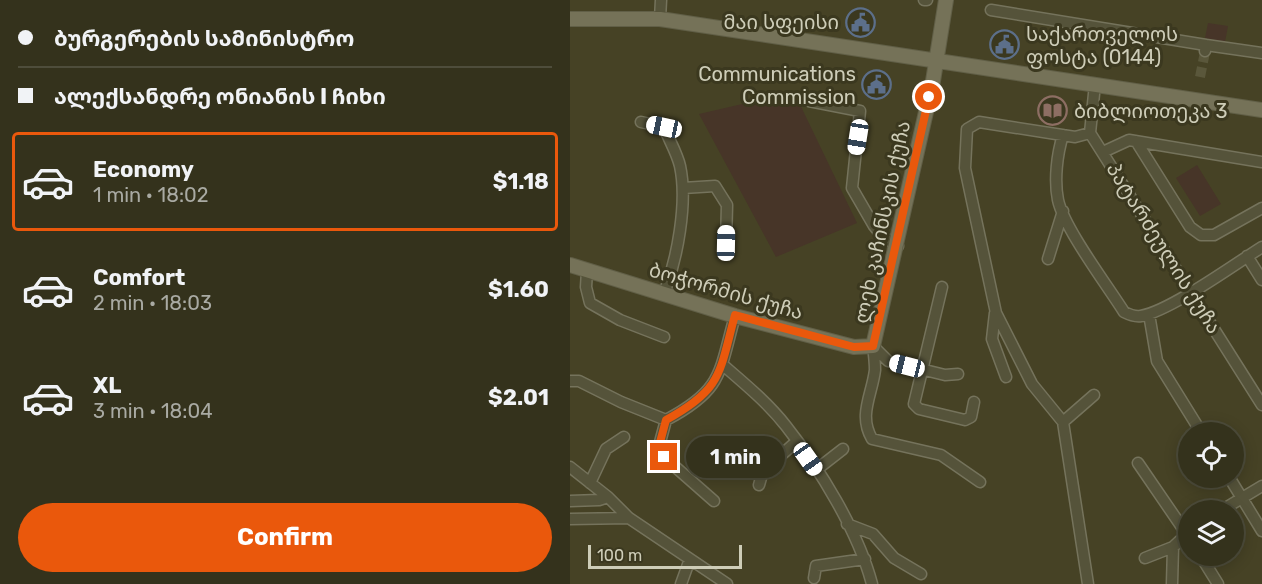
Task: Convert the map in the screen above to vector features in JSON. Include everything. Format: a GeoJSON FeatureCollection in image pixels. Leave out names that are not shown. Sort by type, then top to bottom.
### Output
{"type":"FeatureCollection","features":[{"type":"Feature","properties":{"kind":"main road","name":"ლეხ კაჩინსკის ქუჩა"},"geometry":{"type":"LineString","coordinates":[[873,346],[898,246],[946,0]]}},
{"type":"Feature","properties":{"kind":"main road"},"geometry":{"type":"LineString","coordinates":[[570,19],[660,19],[1262,110]]}},
{"type":"Feature","properties":{"kind":"main road","name":"ბოჭორმის ქუჩა"},"geometry":{"type":"LineString","coordinates":[[570,265],[735,315],[854,347],[873,346]]}},
{"type":"Feature","properties":{"kind":"street"},"geometry":{"type":"LineString","coordinates":[[660,19],[661,0]]}},
{"type":"Feature","properties":{"kind":"street"},"geometry":{"type":"LineString","coordinates":[[991,10],[1206,49],[1262,53]]}},
{"type":"Feature","properties":{"kind":"street"},"geometry":{"type":"LineString","coordinates":[[1088,584],[1063,427],[1032,384],[996,313],[965,168],[967,129],[979,122],[1075,137],[1090,133],[1095,84]]}},
{"type":"Feature","properties":{"kind":"street"},"geometry":{"type":"LineString","coordinates":[[809,101],[860,111],[852,188],[874,226],[882,236],[898,246]]}},
{"type":"Feature","properties":{"kind":"street"},"geometry":{"type":"LineString","coordinates":[[641,122],[664,127],[680,165],[683,188],[676,252],[664,294]]}},
{"type":"Feature","properties":{"kind":"street","name":"პატარძეულის ქუჩა"},"geometry":{"type":"LineString","coordinates":[[1090,133],[1262,405]]}},
{"type":"Feature","properties":{"kind":"street"},"geometry":{"type":"LineString","coordinates":[[1063,135],[1059,150],[1058,200],[1124,312],[1139,316],[1149,314],[1192,291],[1262,247]]}},
{"type":"Feature","properties":{"kind":"street"},"geometry":{"type":"LineString","coordinates":[[1103,152],[1123,141],[1136,141],[1262,162]]}},
{"type":"Feature","properties":{"kind":"street"},"geometry":{"type":"LineString","coordinates":[[1136,141],[1190,226],[1201,235],[1214,235],[1262,208]]}},
{"type":"Feature","properties":{"kind":"street"},"geometry":{"type":"LineString","coordinates":[[683,188],[715,186],[727,205],[726,243]]}},
{"type":"Feature","properties":{"kind":"street"},"geometry":{"type":"LineString","coordinates":[[1048,259],[1063,211]]}},
{"type":"Feature","properties":{"kind":"street"},"geometry":{"type":"LineString","coordinates":[[1247,256],[1262,280]]}},
{"type":"Feature","properties":{"kind":"street"},"geometry":{"type":"LineString","coordinates":[[587,271],[586,287],[590,303],[620,321],[664,337]]}},
{"type":"Feature","properties":{"kind":"street"},"geometry":{"type":"LineString","coordinates":[[942,287],[914,395],[914,404],[919,410],[965,420],[971,417],[974,402]]}},
{"type":"Feature","properties":{"kind":"street"},"geometry":{"type":"LineString","coordinates":[[996,313],[992,339],[1006,377]]}},
{"type":"Feature","properties":{"kind":"street"},"geometry":{"type":"LineString","coordinates":[[1149,314],[1157,361],[1195,422]]}},
{"type":"Feature","properties":{"kind":"street"},"geometry":{"type":"LineString","coordinates":[[714,501],[664,457],[659,446],[666,420],[693,405],[717,379],[723,365],[735,315]]}},
{"type":"Feature","properties":{"kind":"street"},"geometry":{"type":"LineString","coordinates":[[873,346],[888,361],[945,375],[958,374]]}},
{"type":"Feature","properties":{"kind":"street"},"geometry":{"type":"LineString","coordinates":[[873,346],[875,369],[865,414],[866,429],[872,439],[941,455],[980,483]]}},
{"type":"Feature","properties":{"kind":"street"},"geometry":{"type":"LineString","coordinates":[[723,365],[787,426],[847,524],[865,559],[872,584]]}},
{"type":"Feature","properties":{"kind":"street"},"geometry":{"type":"LineString","coordinates":[[570,381],[579,381],[621,402],[666,420]]}},
{"type":"Feature","properties":{"kind":"street"},"geometry":{"type":"LineString","coordinates":[[1063,427],[1094,395]]}},
{"type":"Feature","properties":{"kind":"street"},"geometry":{"type":"LineString","coordinates":[[590,483],[606,449],[624,438]]}},
{"type":"Feature","properties":{"kind":"street"},"geometry":{"type":"LineString","coordinates":[[759,485],[763,471],[796,442]]}},
{"type":"Feature","properties":{"kind":"street"},"geometry":{"type":"LineString","coordinates":[[816,470],[843,449]]}},
{"type":"Feature","properties":{"kind":"street"},"geometry":{"type":"LineString","coordinates":[[1138,463],[1178,521]]}},
{"type":"Feature","properties":{"kind":"street"},"geometry":{"type":"LineString","coordinates":[[570,467],[608,496],[629,518],[727,584]]}},
{"type":"Feature","properties":{"kind":"street"},"geometry":{"type":"LineString","coordinates":[[1239,500],[1262,486]]}},
{"type":"Feature","properties":{"kind":"street"},"geometry":{"type":"LineString","coordinates":[[1236,488],[1262,531]]}},
{"type":"Feature","properties":{"kind":"street"},"geometry":{"type":"LineString","coordinates":[[570,501],[599,500],[608,496]]}},
{"type":"Feature","properties":{"kind":"street"},"geometry":{"type":"LineString","coordinates":[[570,519],[629,518]]}},
{"type":"Feature","properties":{"kind":"street"},"geometry":{"type":"LineString","coordinates":[[847,524],[873,534],[894,558],[921,574]]}},
{"type":"Feature","properties":{"kind":"street"},"geometry":{"type":"LineString","coordinates":[[1145,558],[1173,547],[1178,542]]}},
{"type":"Feature","properties":{"kind":"street"},"geometry":{"type":"LineString","coordinates":[[1172,584],[1173,547]]}},
{"type":"Feature","properties":{"kind":"street"},"geometry":{"type":"LineString","coordinates":[[681,584],[690,559]]}},
{"type":"Feature","properties":{"kind":"street"},"geometry":{"type":"LineString","coordinates":[[814,578],[816,566],[865,559]]}},
{"type":"Feature","properties":{"kind":"street"},"geometry":{"type":"LineString","coordinates":[[1207,566],[1218,584]]}},
{"type":"Feature","properties":{"kind":"shaded area"},"geometry":{"type":"Polygon","coordinates":[[[1208,23],[1228,26],[1225,42],[1205,38],[1208,23]]]}},
{"type":"Feature","properties":{"kind":"shaded area"},"geometry":{"type":"Polygon","coordinates":[[[794,92],[857,223],[776,257],[699,114],[794,92]]]}},
{"type":"Feature","properties":{"kind":"shaded area"},"geometry":{"type":"Polygon","coordinates":[[[1197,165],[1221,204],[1200,216],[1176,178],[1197,165]]]}},
{"type":"Feature","properties":{"kind":"tunnel"},"geometry":{"type":"LineString","coordinates":[[1200,77],[1205,52]]}},
{"type":"Feature","properties":{"kind":"place","name":"მაი სფეისი"},"geometry":{"type":"Point","coordinates":[860,22]}},
{"type":"Feature","properties":{"kind":"place","name":"საქართველოს ფოსტა (0144)"},"geometry":{"type":"Point","coordinates":[1005,45]}},
{"type":"Feature","properties":{"kind":"place","name":"Communications Commission"},"geometry":{"type":"Point","coordinates":[877,85]}},
{"type":"Feature","properties":{"kind":"place","name":"ბიბლიოთეკა 3"},"geometry":{"type":"Point","coordinates":[1053,111]}},
{"type":"Feature","properties":{"kind":"route"},"geometry":{"type":"LineString","coordinates":[[664,457],[659,446],[666,420],[693,405],[717,379],[723,365],[735,315],[854,347],[873,346],[929,97]]}}]}
